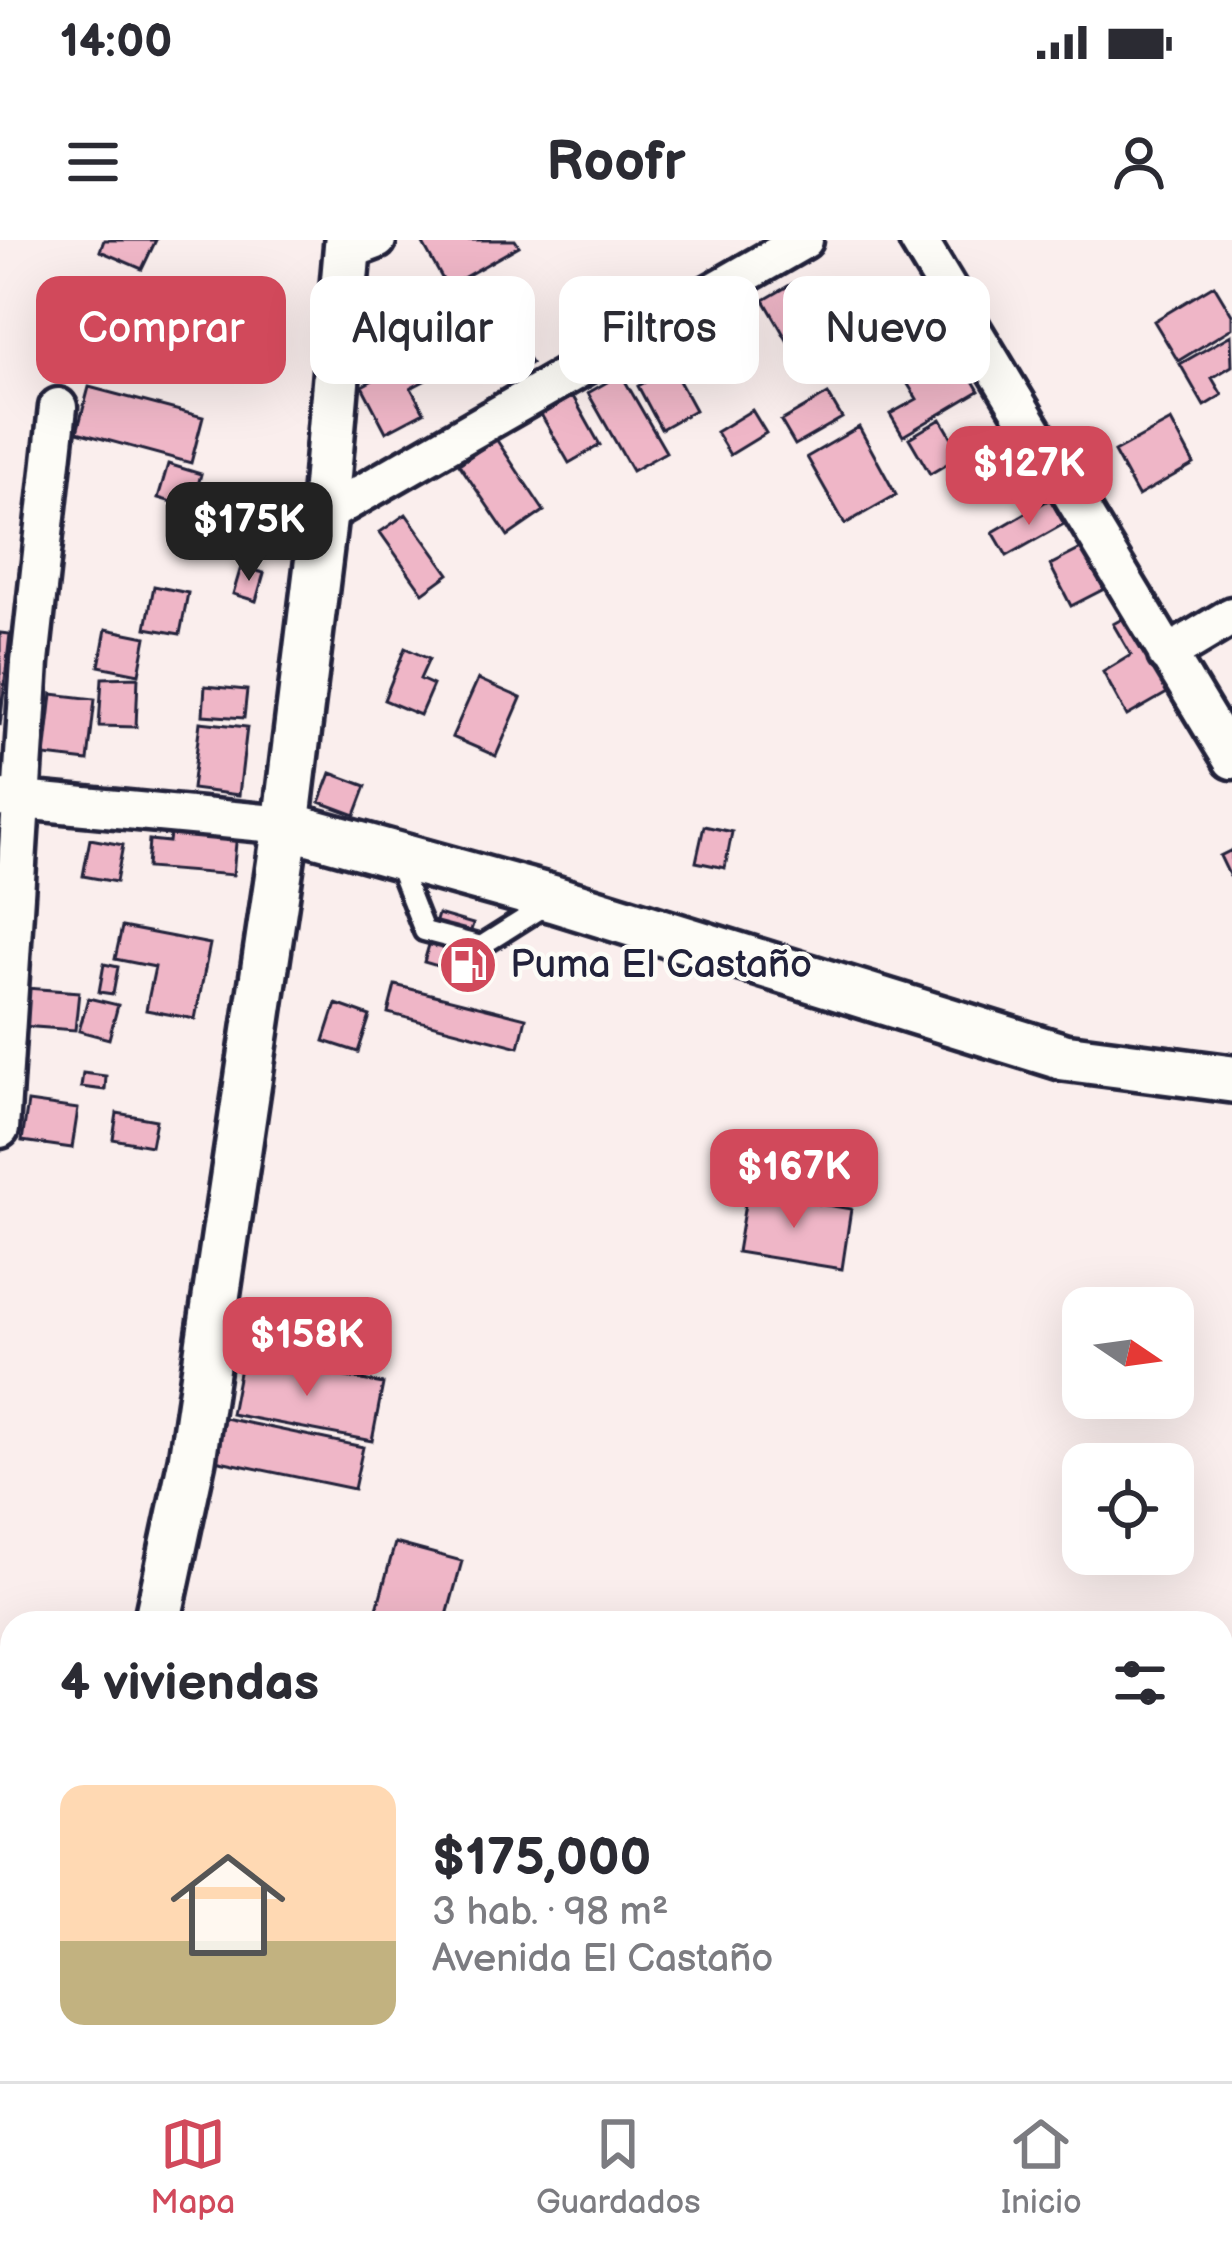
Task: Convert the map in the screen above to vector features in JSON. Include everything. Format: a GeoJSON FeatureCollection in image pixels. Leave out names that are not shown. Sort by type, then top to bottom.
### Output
{"type":"FeatureCollection","features":[{"type":"Feature","properties":{"kind":"street"},"geometry":{"type":"LineString","coordinates":[[324,515],[804,240]]}},
{"type":"Feature","properties":{"kind":"street"},"geometry":{"type":"LineString","coordinates":[[918,240],[1232,760]]}},
{"type":"Feature","properties":{"kind":"street"},"geometry":{"type":"LineString","coordinates":[[160,1611],[192,1460],[286,825],[358,244]]}},
{"type":"Feature","properties":{"kind":"street"},"geometry":{"type":"LineString","coordinates":[[0,1129],[10,798],[58,407]]}},
{"type":"Feature","properties":{"kind":"street"},"geometry":{"type":"LineString","coordinates":[[1167,655],[1232,616]]}},
{"type":"Feature","properties":{"kind":"street"},"geometry":{"type":"LineString","coordinates":[[10,798],[286,825],[554,899],[1064,1057],[1232,1078]]}},
{"type":"Feature","properties":{"kind":"lane"},"geometry":{"type":"LineString","coordinates":[[395,855],[424,931],[481,946],[554,899]]}},
{"type":"Feature","properties":{"kind":"building"},"geometry":{"type":"Polygon","coordinates":[[[104,240],[156,240],[142,269],[100,251],[104,240]]]}},
{"type":"Feature","properties":{"kind":"building"},"geometry":{"type":"Polygon","coordinates":[[[429,240],[515,240],[519,246],[466,276],[441,276],[423,244],[429,240]]]}},
{"type":"Feature","properties":{"kind":"building"},"geometry":{"type":"Polygon","coordinates":[[[1214,285],[1232,315],[1232,328],[1178,361],[1154,321],[1214,285]]]}},
{"type":"Feature","properties":{"kind":"building"},"geometry":{"type":"Polygon","coordinates":[[[783,289],[783,333],[764,300],[783,289]]]}},
{"type":"Feature","properties":{"kind":"building"},"geometry":{"type":"Polygon","coordinates":[[[1231,335],[1232,366],[1212,378],[1222,395],[1204,406],[1180,364],[1231,335]]]}},
{"type":"Feature","properties":{"kind":"building"},"geometry":{"type":"Polygon","coordinates":[[[419,384],[411,388],[424,412],[386,432],[362,386],[419,384]]]}},
{"type":"Feature","properties":{"kind":"building"},"geometry":{"type":"Polygon","coordinates":[[[604,384],[627,384],[666,452],[632,471],[588,393],[604,384]]]}},
{"type":"Feature","properties":{"kind":"building"},"geometry":{"type":"Polygon","coordinates":[[[681,384],[695,410],[661,429],[638,386],[681,384]]]}},
{"type":"Feature","properties":{"kind":"building"},"geometry":{"type":"Polygon","coordinates":[[[908,384],[975,384],[979,391],[903,436],[890,414],[917,399],[908,384]]]}},
{"type":"Feature","properties":{"kind":"building"},"geometry":{"type":"Polygon","coordinates":[[[89,387],[203,417],[191,463],[77,432],[89,387]]]}},
{"type":"Feature","properties":{"kind":"building"},"geometry":{"type":"Polygon","coordinates":[[[571,393],[600,445],[569,463],[539,411],[571,393]]]}},
{"type":"Feature","properties":{"kind":"building"},"geometry":{"type":"Polygon","coordinates":[[[828,394],[842,418],[795,445],[781,421],[828,394]]]}},
{"type":"Feature","properties":{"kind":"building"},"geometry":{"type":"Polygon","coordinates":[[[752,410],[766,433],[730,455],[716,432],[752,410]]]}},
{"type":"Feature","properties":{"kind":"building"},"geometry":{"type":"Polygon","coordinates":[[[941,419],[962,455],[930,474],[909,438],[941,419]]]}},
{"type":"Feature","properties":{"kind":"building"},"geometry":{"type":"Polygon","coordinates":[[[1171,421],[1194,464],[1138,496],[1114,452],[1171,421]]]}},
{"type":"Feature","properties":{"kind":"building"},"geometry":{"type":"Polygon","coordinates":[[[859,427],[896,495],[845,524],[807,457],[859,427]]]}},
{"type":"Feature","properties":{"kind":"building"},"geometry":{"type":"Polygon","coordinates":[[[496,439],[544,511],[508,536],[459,464],[496,439]]]}},
{"type":"Feature","properties":{"kind":"building"},"geometry":{"type":"Polygon","coordinates":[[[168,464],[201,474],[192,508],[158,498],[168,464]]]}},
{"type":"Feature","properties":{"kind":"building"},"geometry":{"type":"Polygon","coordinates":[[[1050,499],[1064,524],[1007,556],[993,532],[1050,499]]]}},
{"type":"Feature","properties":{"kind":"building"},"geometry":{"type":"Polygon","coordinates":[[[406,514],[449,574],[423,593],[380,532],[406,514]]]}},
{"type":"Feature","properties":{"kind":"building"},"geometry":{"type":"Polygon","coordinates":[[[1083,548],[1104,589],[1071,606],[1050,565],[1083,548]]]}},
{"type":"Feature","properties":{"kind":"building"},"geometry":{"type":"Polygon","coordinates":[[[241,567],[264,573],[256,601],[233,594],[241,567]]]}},
{"type":"Feature","properties":{"kind":"building"},"geometry":{"type":"Polygon","coordinates":[[[154,586],[188,593],[180,634],[146,628],[154,586]]]}},
{"type":"Feature","properties":{"kind":"building"},"geometry":{"type":"Polygon","coordinates":[[[1131,614],[1174,689],[1127,716],[1103,672],[1131,655],[1113,624],[1131,614]]]}},
{"type":"Feature","properties":{"kind":"building"},"geometry":{"type":"Polygon","coordinates":[[[106,629],[146,637],[139,674],[99,666],[106,629]]]}},
{"type":"Feature","properties":{"kind":"building"},"geometry":{"type":"Polygon","coordinates":[[[0,633],[10,634],[0,726],[0,633]]]}},
{"type":"Feature","properties":{"kind":"building"},"geometry":{"type":"Polygon","coordinates":[[[405,648],[429,659],[420,679],[433,685],[420,715],[384,700],[405,648]]]}},
{"type":"Feature","properties":{"kind":"building"},"geometry":{"type":"Polygon","coordinates":[[[138,677],[136,727],[99,726],[102,678],[138,677]]]}},
{"type":"Feature","properties":{"kind":"building"},"geometry":{"type":"Polygon","coordinates":[[[478,679],[521,698],[496,756],[452,737],[478,679]]]}},
{"type":"Feature","properties":{"kind":"building"},"geometry":{"type":"Polygon","coordinates":[[[205,686],[247,690],[244,718],[203,715],[205,686]]]}},
{"type":"Feature","properties":{"kind":"building"},"geometry":{"type":"Polygon","coordinates":[[[52,694],[95,699],[88,761],[45,756],[52,694]]]}},
{"type":"Feature","properties":{"kind":"building"},"geometry":{"type":"Polygon","coordinates":[[[200,722],[247,727],[239,795],[192,789],[200,722]]]}},
{"type":"Feature","properties":{"kind":"building"},"geometry":{"type":"Polygon","coordinates":[[[331,773],[366,786],[355,815],[320,802],[331,773]]]}},
{"type":"Feature","properties":{"kind":"building"},"geometry":{"type":"Polygon","coordinates":[[[171,826],[237,832],[233,875],[147,868],[149,840],[169,842],[171,826]]]}},
{"type":"Feature","properties":{"kind":"building"},"geometry":{"type":"Polygon","coordinates":[[[704,826],[732,832],[725,868],[696,862],[704,826]]]}},
{"type":"Feature","properties":{"kind":"building"},"geometry":{"type":"Polygon","coordinates":[[[90,839],[123,845],[116,882],[83,876],[90,839]]]}},
{"type":"Feature","properties":{"kind":"building"},"geometry":{"type":"Polygon","coordinates":[[[1232,850],[1232,881],[1220,856],[1232,850]]]}},
{"type":"Feature","properties":{"kind":"building"},"geometry":{"type":"Polygon","coordinates":[[[438,914],[473,924],[458,972],[424,962],[438,914]]]}},
{"type":"Feature","properties":{"kind":"building"},"geometry":{"type":"Polygon","coordinates":[[[122,927],[210,944],[195,1019],[146,1010],[155,967],[115,959],[122,927]]]}},
{"type":"Feature","properties":{"kind":"building"},"geometry":{"type":"Polygon","coordinates":[[[104,964],[118,967],[113,994],[99,992],[104,964]]]}},
{"type":"Feature","properties":{"kind":"building"},"geometry":{"type":"Polygon","coordinates":[[[395,985],[526,1018],[519,1047],[388,1013],[395,985]]]}},
{"type":"Feature","properties":{"kind":"building"},"geometry":{"type":"Polygon","coordinates":[[[26,988],[79,992],[75,1030],[22,1026],[26,988]]]}},
{"type":"Feature","properties":{"kind":"building"},"geometry":{"type":"Polygon","coordinates":[[[88,998],[118,1005],[109,1039],[79,1031],[88,998]]]}},
{"type":"Feature","properties":{"kind":"building"},"geometry":{"type":"Polygon","coordinates":[[[336,1004],[370,1016],[358,1052],[324,1041],[336,1004]]]}},
{"type":"Feature","properties":{"kind":"building"},"geometry":{"type":"Polygon","coordinates":[[[83,1073],[106,1076],[105,1090],[81,1087],[83,1073]]]}},
{"type":"Feature","properties":{"kind":"building"},"geometry":{"type":"Polygon","coordinates":[[[28,1102],[78,1109],[72,1148],[22,1141],[28,1102]]]}},
{"type":"Feature","properties":{"kind":"building"},"geometry":{"type":"Polygon","coordinates":[[[117,1113],[156,1120],[151,1146],[113,1139],[117,1113]]]}},
{"type":"Feature","properties":{"kind":"building"},"geometry":{"type":"Polygon","coordinates":[[[747,1192],[851,1209],[842,1269],[737,1252],[747,1192]]]}},
{"type":"Feature","properties":{"kind":"building"},"geometry":{"type":"Polygon","coordinates":[[[242,1357],[383,1384],[372,1441],[231,1414],[242,1357]]]}},
{"type":"Feature","properties":{"kind":"building"},"geometry":{"type":"Polygon","coordinates":[[[224,1418],[363,1447],[354,1489],[215,1460],[224,1418]]]}},
{"type":"Feature","properties":{"kind":"building"},"geometry":{"type":"Polygon","coordinates":[[[395,1543],[462,1561],[448,1611],[376,1611],[395,1543]]]}},
{"type":"Feature","properties":{"kind":"place","name":"Puma El Castaño"},"geometry":{"type":"Point","coordinates":[468,965]}}]}
